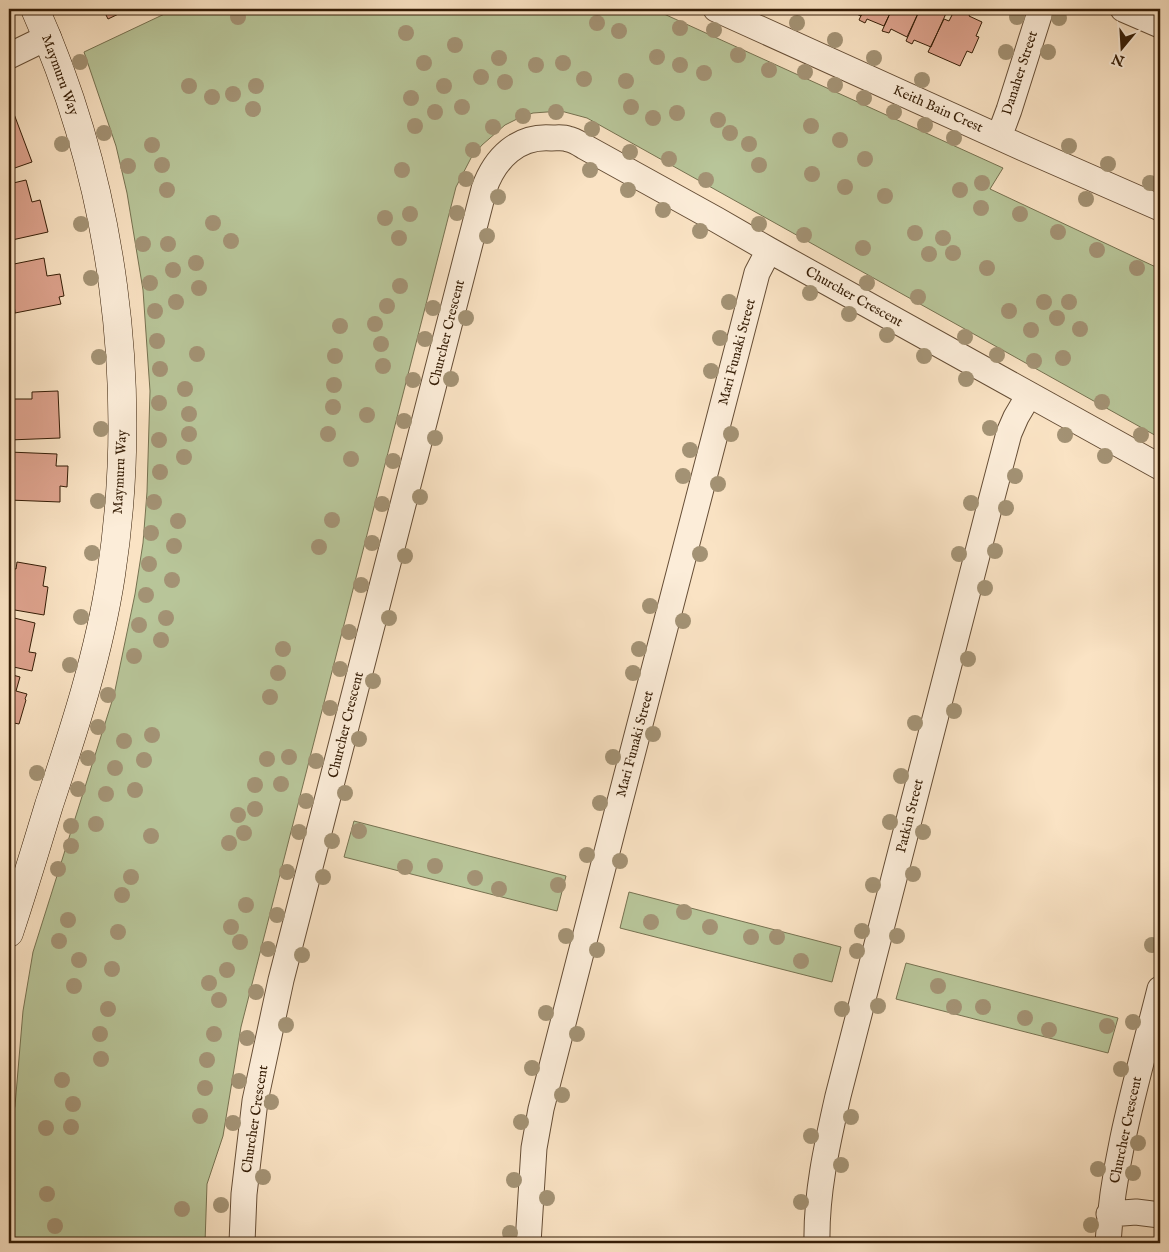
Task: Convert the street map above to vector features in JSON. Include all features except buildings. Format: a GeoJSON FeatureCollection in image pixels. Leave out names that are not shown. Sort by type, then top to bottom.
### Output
{"type":"FeatureCollection","features":[{"type":"Feature","properties":{"kind":"street","name":"Maymuru Way"},"geometry":{"type":"LineString","coordinates":[[9,933],[67,752],[92,667],[102,624],[111,576],[121,481],[123,435],[122,389],[114,294],[100,205],[70,99],[48,38],[35,9]]}},
{"type":"Feature","properties":{"kind":"street","name":"Keith Bain Crest"},"geometry":{"type":"LineString","coordinates":[[716,9],[1160,208]]}},
{"type":"Feature","properties":{"kind":"street","name":"Danaher Street"},"geometry":{"type":"LineString","coordinates":[[999,137],[1041,9]]}},
{"type":"Feature","properties":{"kind":"street"},"geometry":{"type":"LineString","coordinates":[[1122,9],[1160,25]]}},
{"type":"Feature","properties":{"kind":"street"},"geometry":{"type":"LineString","coordinates":[[9,56],[48,38]]}},
{"type":"Feature","properties":{"kind":"street","name":"Churcher Crescent"},"geometry":{"type":"LineString","coordinates":[[242,1243],[244,1194],[255,1101],[281,980],[479,208],[488,178],[501,158],[520,142],[543,137],[567,139],[585,146],[1160,467]]}},
{"type":"Feature","properties":{"kind":"street","name":"Mari Funaki Street"},"geometry":{"type":"LineString","coordinates":[[528,1243],[534,1148],[542,1109],[618,805],[757,274],[769,250]]}},
{"type":"Feature","properties":{"kind":"street","name":"Patkin Street"},"geometry":{"type":"LineString","coordinates":[[816,1243],[824,1163],[838,1096],[1009,433],[1029,395]]}},
{"type":"Feature","properties":{"kind":"street","name":"Churcher Crescent"},"geometry":{"type":"LineString","coordinates":[[1108,1243],[1109,1214],[1128,1113],[1153,1044],[1160,989]]}},
{"type":"Feature","properties":{"kind":"street"},"geometry":{"type":"LineString","coordinates":[[1109,1214],[1136,1212],[1160,1215]]}},
{"type":"Feature","properties":{"kind":"green space"},"geometry":{"type":"Polygon","coordinates":[[[175,9],[653,9],[1003,168],[990,189],[1160,269],[1160,438],[587,118],[561,111],[533,113],[505,125],[482,145],[471,158],[456,187],[241,1027],[223,1136],[207,1184],[205,1243],[9,1243],[9,1131],[15,1106],[23,1011],[33,952],[114,695],[135,594],[143,543],[147,492],[150,391],[143,290],[127,193],[116,146],[84,52],[175,9]]]}},
{"type":"Feature","properties":{"kind":"green space"},"geometry":{"type":"Polygon","coordinates":[[[354,821],[566,876],[557,911],[344,857],[354,821]]]}},
{"type":"Feature","properties":{"kind":"green space"},"geometry":{"type":"Polygon","coordinates":[[[629,892],[841,947],[832,982],[620,928],[629,892]]]}},
{"type":"Feature","properties":{"kind":"green space"},"geometry":{"type":"Polygon","coordinates":[[[906,963],[1118,1018],[1108,1053],[896,999],[906,963]]]}}]}
